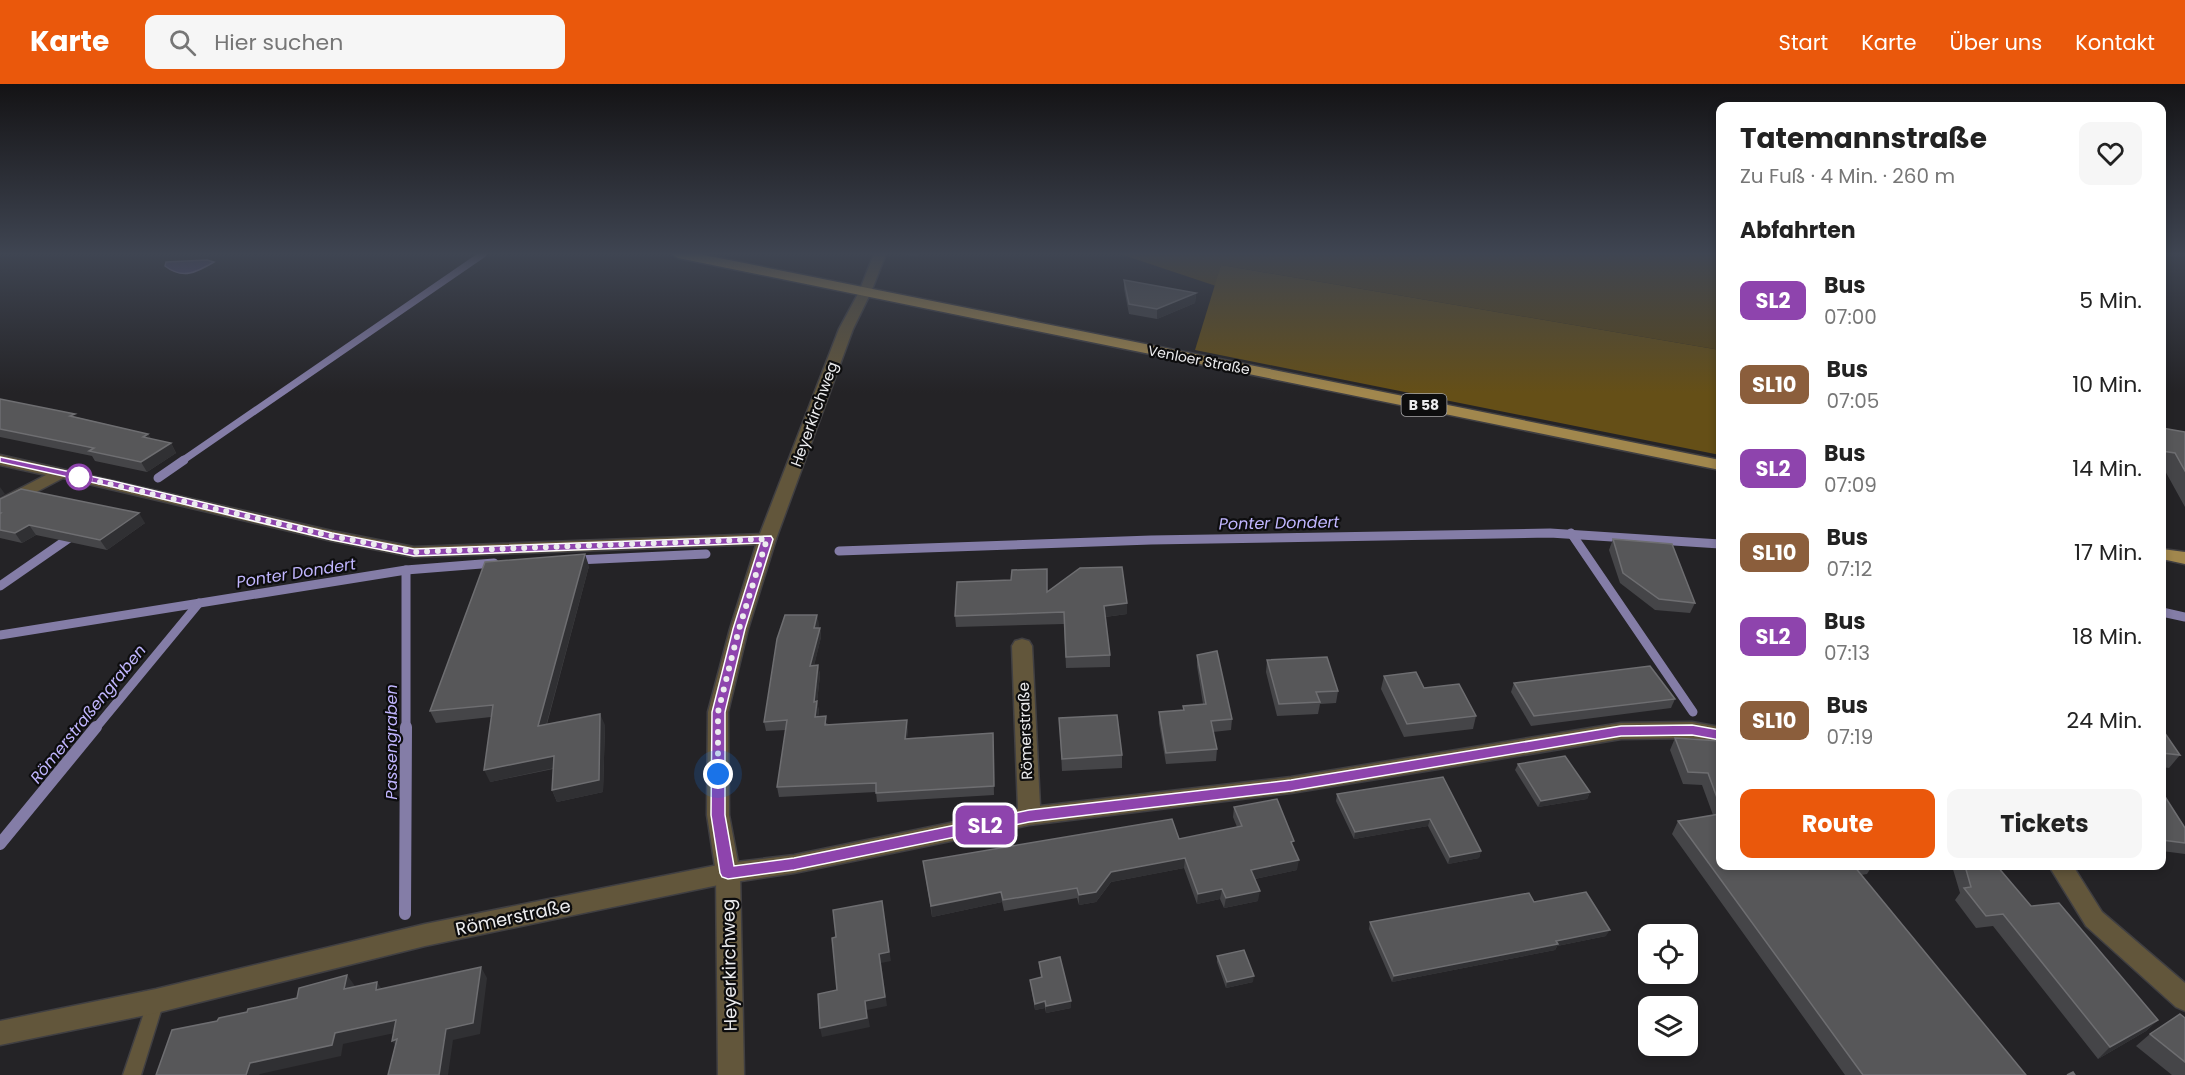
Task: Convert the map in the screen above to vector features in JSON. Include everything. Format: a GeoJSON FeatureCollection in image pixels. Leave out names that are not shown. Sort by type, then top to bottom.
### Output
{"type":"FeatureCollection","features":[{"type":"Feature","properties":{"kind":"main road","name":"Venloer Straße"},"geometry":{"type":"LineString","coordinates":[[906,300],[1716,464]]}},
{"type":"Feature","properties":{"kind":"main road"},"geometry":{"type":"LineString","coordinates":[[2166,555],[2185,558]]}},
{"type":"Feature","properties":{"kind":"street","name":"Heyerkirchweg"},"geometry":{"type":"LineString","coordinates":[[731,1075],[728,873],[718,815],[718,712],[739,629],[767,539],[846,329],[861,300]]}},
{"type":"Feature","properties":{"kind":"street"},"geometry":{"type":"LineString","coordinates":[[0,460],[332,536],[414,552],[767,539]]}},
{"type":"Feature","properties":{"kind":"street"},"geometry":{"type":"LineString","coordinates":[[0,506],[62,473]]}},
{"type":"Feature","properties":{"kind":"street","name":"Römerstraße"},"geometry":{"type":"LineString","coordinates":[[1022,646],[1029,816]]}},
{"type":"Feature","properties":{"kind":"street","name":"Römerstraße"},"geometry":{"type":"LineString","coordinates":[[0,1033],[156,1001],[425,935],[728,873],[794,864],[1029,816],[1291,785],[1621,731],[1692,730],[1716,734]]}},
{"type":"Feature","properties":{"kind":"street"},"geometry":{"type":"LineString","coordinates":[[2063,870],[2094,919],[2185,999]]}},
{"type":"Feature","properties":{"kind":"lane"},"geometry":{"type":"LineString","coordinates":[[132,1075],[156,1001]]}},
{"type":"Feature","properties":{"kind":"shaded area"},"geometry":{"type":"Polygon","coordinates":[[[1210,300],[1428,300],[1716,349],[1716,454],[1195,350],[1210,300]]]}},
{"type":"Feature","properties":{"kind":"shaded area"},"geometry":{"type":"Polygon","coordinates":[[[1428,300],[1716,300],[1716,349],[1428,300]]]}},
{"type":"Feature","properties":{"kind":"building"},"geometry":{"type":"Polygon","coordinates":[[[1128,300],[1178,300],[1157,309],[1129,304],[1128,300]]]}},
{"type":"Feature","properties":{"kind":"building"},"geometry":{"type":"Polygon","coordinates":[[[0,399],[75,414],[70,416],[148,434],[143,437],[171,443],[141,462],[89,451],[94,448],[0,429],[0,399]]]}},
{"type":"Feature","properties":{"kind":"building"},"geometry":{"type":"Polygon","coordinates":[[[2166,429],[2185,432],[2185,471],[2175,453],[2166,452],[2166,429]]]}},
{"type":"Feature","properties":{"kind":"building"},"geometry":{"type":"Polygon","coordinates":[[[21,489],[139,513],[100,540],[29,525],[15,533],[0,530],[0,499],[21,489]]]}},
{"type":"Feature","properties":{"kind":"building"},"geometry":{"type":"Polygon","coordinates":[[[1613,539],[1672,544],[1695,603],[1659,599],[1623,573],[1613,539]]]}},
{"type":"Feature","properties":{"kind":"building"},"geometry":{"type":"Polygon","coordinates":[[[585,554],[538,726],[600,714],[599,780],[552,790],[554,756],[484,770],[493,705],[430,711],[485,562],[585,554]]]}},
{"type":"Feature","properties":{"kind":"building"},"geometry":{"type":"Polygon","coordinates":[[[1122,567],[1127,603],[1104,606],[1110,655],[1066,657],[1064,612],[955,616],[957,582],[1011,580],[1012,570],[1047,569],[1047,592],[1080,568],[1122,567]]]}},
{"type":"Feature","properties":{"kind":"building"},"geometry":{"type":"Polygon","coordinates":[[[785,615],[817,615],[814,628],[820,628],[810,666],[818,665],[814,702],[817,701],[815,717],[826,716],[825,725],[907,720],[905,739],[993,733],[994,786],[876,793],[876,783],[777,787],[787,720],[764,722],[777,639],[785,615]]]}},
{"type":"Feature","properties":{"kind":"building"},"geometry":{"type":"Polygon","coordinates":[[[1217,651],[1232,719],[1211,721],[1217,749],[1166,753],[1159,712],[1184,710],[1183,706],[1206,704],[1197,655],[1217,651]]]}},
{"type":"Feature","properties":{"kind":"building"},"geometry":{"type":"Polygon","coordinates":[[[1327,657],[1338,691],[1316,692],[1320,702],[1279,704],[1267,660],[1327,657]]]}},
{"type":"Feature","properties":{"kind":"building"},"geometry":{"type":"Polygon","coordinates":[[[1650,666],[1675,699],[1534,716],[1514,683],[1650,666]]]}},
{"type":"Feature","properties":{"kind":"building"},"geometry":{"type":"Polygon","coordinates":[[[1416,672],[1424,688],[1459,684],[1476,716],[1407,724],[1384,676],[1416,672]]]}},
{"type":"Feature","properties":{"kind":"building"},"geometry":{"type":"Polygon","coordinates":[[[1117,715],[1122,755],[1062,759],[1059,718],[1117,715]]]}},
{"type":"Feature","properties":{"kind":"building"},"geometry":{"type":"Polygon","coordinates":[[[2166,735],[2180,755],[2166,753],[2166,735]]]}},
{"type":"Feature","properties":{"kind":"building"},"geometry":{"type":"Polygon","coordinates":[[[1675,738],[1716,741],[1716,795],[1708,773],[1688,772],[1675,738]]]}},
{"type":"Feature","properties":{"kind":"building"},"geometry":{"type":"Polygon","coordinates":[[[1565,756],[1590,792],[1541,801],[1518,764],[1565,756]]]}},
{"type":"Feature","properties":{"kind":"building"},"geometry":{"type":"Polygon","coordinates":[[[1443,777],[1481,851],[1450,857],[1430,819],[1355,832],[1337,794],[1443,777]]]}},
{"type":"Feature","properties":{"kind":"building"},"geometry":{"type":"Polygon","coordinates":[[[2166,798],[2185,828],[2185,843],[2166,841],[2166,798]]]}},
{"type":"Feature","properties":{"kind":"building"},"geometry":{"type":"Polygon","coordinates":[[[1277,799],[1299,860],[1251,870],[1260,891],[1226,898],[1222,889],[1198,894],[1185,858],[1111,872],[1096,892],[1079,895],[1077,888],[1003,900],[1001,892],[931,906],[923,861],[1172,819],[1179,839],[1242,826],[1234,807],[1277,799]]]}},
{"type":"Feature","properties":{"kind":"building"},"geometry":{"type":"Polygon","coordinates":[[[1716,815],[1716,870],[1857,870],[2026,1075],[1863,1075],[1678,821],[1716,815]]]}},
{"type":"Feature","properties":{"kind":"building"},"geometry":{"type":"Polygon","coordinates":[[[1966,870],[2000,870],[2031,906],[2059,903],[2158,1020],[2110,1047],[2003,914],[1986,916],[1964,888],[1971,887],[1966,870]]]}},
{"type":"Feature","properties":{"kind":"building"},"geometry":{"type":"Polygon","coordinates":[[[1586,892],[1610,930],[1556,941],[1558,944],[1394,976],[1370,922],[1529,893],[1534,902],[1586,892]]]}},
{"type":"Feature","properties":{"kind":"building"},"geometry":{"type":"Polygon","coordinates":[[[882,901],[889,952],[879,954],[885,997],[865,1001],[867,1018],[820,1028],[818,994],[837,990],[832,938],[836,937],[833,910],[882,901]]]}},
{"type":"Feature","properties":{"kind":"building"},"geometry":{"type":"Polygon","coordinates":[[[1244,950],[1254,976],[1227,982],[1217,956],[1244,950]]]}},
{"type":"Feature","properties":{"kind":"building"},"geometry":{"type":"Polygon","coordinates":[[[1060,957],[1071,1001],[1046,1006],[1045,1001],[1035,1004],[1030,980],[1042,977],[1039,962],[1060,957]]]}},
{"type":"Feature","properties":{"kind":"building"},"geometry":{"type":"Polygon","coordinates":[[[481,967],[473,1023],[446,1029],[439,1075],[388,1075],[397,1039],[392,1041],[396,1020],[335,1033],[332,1045],[250,1063],[246,1075],[156,1075],[172,1030],[217,1021],[219,1018],[247,1012],[248,1009],[297,998],[299,988],[347,975],[344,989],[377,982],[376,990],[481,967]]]}},
{"type":"Feature","properties":{"kind":"building"},"geometry":{"type":"Polygon","coordinates":[[[2180,1014],[2185,1018],[2185,1062],[2150,1034],[2180,1014]]]}},
{"type":"Feature","properties":{"kind":"waterway"},"geometry":{"type":"LineString","coordinates":[[182,461],[416,300]]}},
{"type":"Feature","properties":{"kind":"waterway"},"geometry":{"type":"LineString","coordinates":[[158,478],[184,460]]}},
{"type":"Feature","properties":{"kind":"waterway"},"geometry":{"type":"LineString","coordinates":[[0,586],[75,534]]}},
{"type":"Feature","properties":{"kind":"waterway","name":"Ponter Dondert"},"geometry":{"type":"LineString","coordinates":[[839,551],[1151,540],[1572,534]]}},
{"type":"Feature","properties":{"kind":"waterway","name":"Ponter Dondert"},"geometry":{"type":"LineString","coordinates":[[1572,534],[1716,544]]}},
{"type":"Feature","properties":{"kind":"waterway"},"geometry":{"type":"LineString","coordinates":[[1572,534],[1693,712]]}},
{"type":"Feature","properties":{"kind":"waterway","name":"Ponter Dondert"},"geometry":{"type":"LineString","coordinates":[[577,560],[706,554]]}},
{"type":"Feature","properties":{"kind":"waterway","name":"Ponter Dondert"},"geometry":{"type":"LineString","coordinates":[[406,570],[494,563]]}},
{"type":"Feature","properties":{"kind":"waterway","name":"Ponter Dondert"},"geometry":{"type":"LineString","coordinates":[[199,603],[406,570]]}},
{"type":"Feature","properties":{"kind":"waterway","name":"Passengraben"},"geometry":{"type":"LineString","coordinates":[[406,570],[406,727]]}},
{"type":"Feature","properties":{"kind":"waterway","name":"Ponter Dondert"},"geometry":{"type":"LineString","coordinates":[[0,635],[199,603]]}},
{"type":"Feature","properties":{"kind":"waterway","name":"Römerstraßengraben"},"geometry":{"type":"LineString","coordinates":[[95,729],[199,603]]}},
{"type":"Feature","properties":{"kind":"waterway","name":"Ponter Dondert"},"geometry":{"type":"LineString","coordinates":[[2166,613],[2185,617]]}},
{"type":"Feature","properties":{"kind":"waterway","name":"Römerstraßengraben"},"geometry":{"type":"LineString","coordinates":[[0,844],[96,727]]}},
{"type":"Feature","properties":{"kind":"waterway","name":"Passengraben"},"geometry":{"type":"LineString","coordinates":[[405,914],[406,727]]}},
{"type":"Feature","properties":{"kind":"bus line","name":"SL2"},"geometry":{"type":"LineString","coordinates":[[0,460],[113,484],[332,536],[414,552],[767,539],[739,629],[718,712],[718,815],[728,873],[794,864],[1029,816],[1291,785],[1621,731],[1692,730],[1716,734]]}},
{"type":"Feature","properties":{"kind":"route"},"geometry":{"type":"LineString","coordinates":[[79,477],[332,536],[414,552],[767,539],[739,629],[718,712],[718,774]]}}]}
